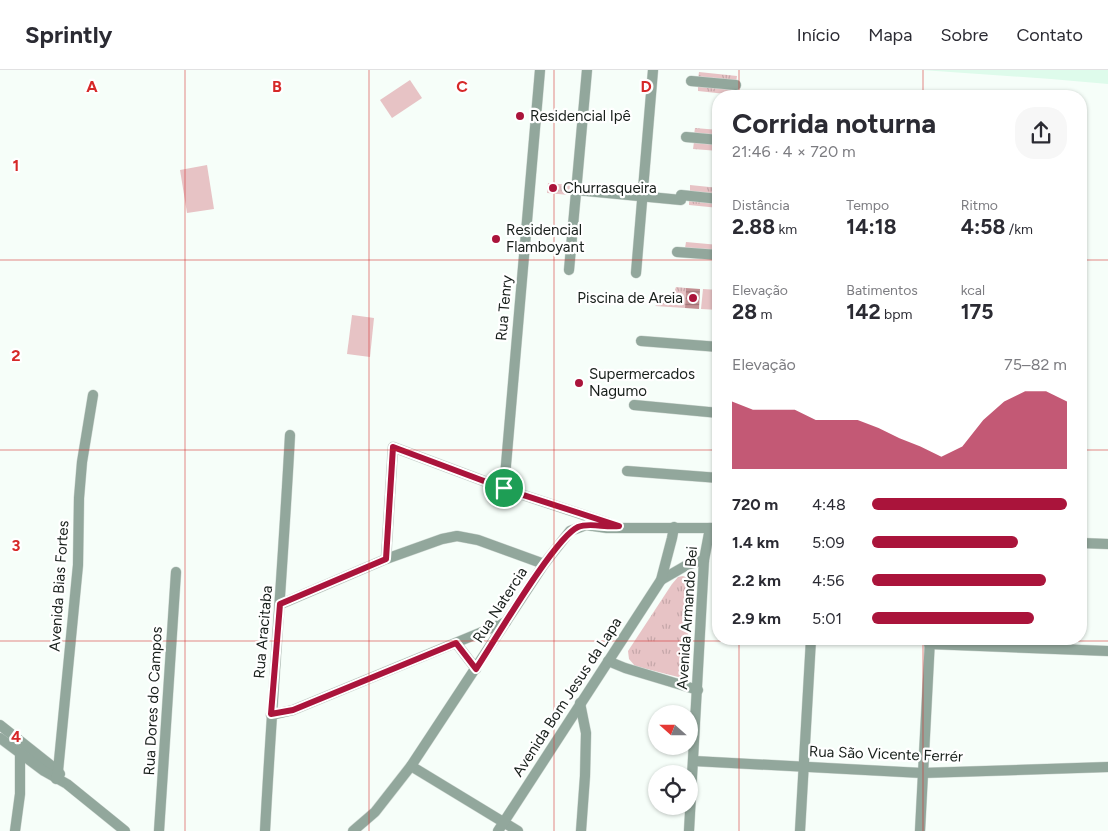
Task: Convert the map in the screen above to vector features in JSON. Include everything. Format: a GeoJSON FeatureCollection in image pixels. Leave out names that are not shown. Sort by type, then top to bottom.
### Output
{"type":"FeatureCollection","features":[{"type":"Feature","properties":{"kind":"street","name":"Rua Tenry"},"geometry":{"type":"LineString","coordinates":[[504,488],[540,70]]}},
{"type":"Feature","properties":{"kind":"street"},"geometry":{"type":"LineString","coordinates":[[569,270],[587,70]]}},
{"type":"Feature","properties":{"kind":"street"},"geometry":{"type":"LineString","coordinates":[[636,273],[653,70]]}},
{"type":"Feature","properties":{"kind":"street"},"geometry":{"type":"LineString","coordinates":[[691,81],[736,85]]}},
{"type":"Feature","properties":{"kind":"street"},"geometry":{"type":"LineString","coordinates":[[686,137],[712,139]]}},
{"type":"Feature","properties":{"kind":"street"},"geometry":{"type":"LineString","coordinates":[[576,190],[642,196],[712,199]]}},
{"type":"Feature","properties":{"kind":"street"},"geometry":{"type":"LineString","coordinates":[[677,252],[712,254]]}},
{"type":"Feature","properties":{"kind":"street"},"geometry":{"type":"LineString","coordinates":[[641,340],[712,346]]}},
{"type":"Feature","properties":{"kind":"street","name":"Avenida Bias Fortes"},"geometry":{"type":"LineString","coordinates":[[57,775],[78,565],[79,498],[82,462],[93,394]]}},
{"type":"Feature","properties":{"kind":"street"},"geometry":{"type":"LineString","coordinates":[[634,405],[712,411]]}},
{"type":"Feature","properties":{"kind":"street","name":"Rua Aracitaba"},"geometry":{"type":"LineString","coordinates":[[265,831],[290,435]]}},
{"type":"Feature","properties":{"kind":"street"},"geometry":{"type":"LineString","coordinates":[[386,559],[393,447],[504,488],[619,526]]}},
{"type":"Feature","properties":{"kind":"street"},"geometry":{"type":"LineString","coordinates":[[627,471],[712,477]]}},
{"type":"Feature","properties":{"kind":"street","name":"Rua Natercia"},"geometry":{"type":"LineString","coordinates":[[353,831],[375,812],[411,766],[544,564],[570,531],[579,526],[586,525],[607,528],[619,526],[712,528]]}},
{"type":"Feature","properties":{"kind":"street","name":"Avenida Bom Jesus da Lapa"},"geometry":{"type":"LineString","coordinates":[[498,831],[661,580],[674,527]]}},
{"type":"Feature","properties":{"kind":"street","name":"Avenida Armando Bei"},"geometry":{"type":"LineString","coordinates":[[689,831],[704,560],[712,534]]}},
{"type":"Feature","properties":{"kind":"street"},"geometry":{"type":"LineString","coordinates":[[280,604],[386,559],[442,539],[457,536],[478,540],[544,564]]}},
{"type":"Feature","properties":{"kind":"street"},"geometry":{"type":"LineString","coordinates":[[1087,543],[1108,544]]}},
{"type":"Feature","properties":{"kind":"street","name":"Avenida Bom Jesus da Lapa"},"geometry":{"type":"LineString","coordinates":[[661,580],[687,565],[704,560]]}},
{"type":"Feature","properties":{"kind":"street","name":"Rua Dores do Campos"},"geometry":{"type":"LineString","coordinates":[[160,829],[176,572]]}},
{"type":"Feature","properties":{"kind":"street"},"geometry":{"type":"LineString","coordinates":[[271,714],[293,710],[506,622]]}},
{"type":"Feature","properties":{"kind":"street"},"geometry":{"type":"LineString","coordinates":[[456,643],[476,669]]}},
{"type":"Feature","properties":{"kind":"street"},"geometry":{"type":"LineString","coordinates":[[800,831],[811,645]]}},
{"type":"Feature","properties":{"kind":"street"},"geometry":{"type":"LineString","coordinates":[[920,831],[930,645]]}},
{"type":"Feature","properties":{"kind":"street"},"geometry":{"type":"LineString","coordinates":[[1001,645],[1108,651]]}},
{"type":"Feature","properties":{"kind":"street"},"geometry":{"type":"LineString","coordinates":[[608,661],[698,690]]}},
{"type":"Feature","properties":{"kind":"street"},"geometry":{"type":"LineString","coordinates":[[580,703],[586,733],[586,776],[582,831]]}},
{"type":"Feature","properties":{"kind":"street"},"geometry":{"type":"LineString","coordinates":[[0,725],[66,784],[125,831]]}},
{"type":"Feature","properties":{"kind":"street"},"geometry":{"type":"LineString","coordinates":[[0,738],[20,753],[57,775]]}},
{"type":"Feature","properties":{"kind":"street"},"geometry":{"type":"LineString","coordinates":[[15,831],[20,794],[20,753]]}},
{"type":"Feature","properties":{"kind":"street","name":"Rua São Vicente Ferrér"},"geometry":{"type":"LineString","coordinates":[[694,761],[922,773],[1108,767]]}},
{"type":"Feature","properties":{"kind":"street"},"geometry":{"type":"LineString","coordinates":[[411,766],[518,831]]}},
{"type":"Feature","properties":{"kind":"street"},"geometry":{"type":"LineString","coordinates":[[148,831],[160,829]]}},
{"type":"Feature","properties":{"kind":"shaded area"},"geometry":{"type":"Polygon","coordinates":[[[922,70],[1108,70],[1108,84],[1051,79],[922,70]]]}},
{"type":"Feature","properties":{"kind":"shaded area","name":"Piscina de Areia"},"geometry":{"type":"Polygon","coordinates":[[[686,288],[700,289],[699,309],[685,308],[686,288]]]}},
{"type":"Feature","properties":{"kind":"green space"},"geometry":{"type":"Polygon","coordinates":[[[699,72],[737,76],[736,83],[698,79],[699,72]]]}},
{"type":"Feature","properties":{"kind":"green space"},"geometry":{"type":"Polygon","coordinates":[[[410,80],[422,98],[392,118],[380,100],[410,80]]]}},
{"type":"Feature","properties":{"kind":"green space"},"geometry":{"type":"Polygon","coordinates":[[[698,84],[736,87],[736,90],[712,90],[712,93],[698,91],[698,84]]]}},
{"type":"Feature","properties":{"kind":"green space"},"geometry":{"type":"Polygon","coordinates":[[[695,128],[712,129],[712,136],[694,135],[695,128]]]}},
{"type":"Feature","properties":{"kind":"green space"},"geometry":{"type":"Polygon","coordinates":[[[694,142],[712,143],[712,150],[693,149],[694,142]]]}},
{"type":"Feature","properties":{"kind":"green space"},"geometry":{"type":"Polygon","coordinates":[[[207,165],[214,209],[187,213],[180,170],[207,165]]]}},
{"type":"Feature","properties":{"kind":"green space"},"geometry":{"type":"Polygon","coordinates":[[[548,183],[570,185],[569,195],[547,193],[548,183]]]}},
{"type":"Feature","properties":{"kind":"green space"},"geometry":{"type":"Polygon","coordinates":[[[690,185],[712,187],[712,194],[690,192],[690,185]]]}},
{"type":"Feature","properties":{"kind":"green space"},"geometry":{"type":"Polygon","coordinates":[[[689,198],[712,200],[712,207],[689,205],[689,198]]]}},
{"type":"Feature","properties":{"kind":"green space"},"geometry":{"type":"Polygon","coordinates":[[[686,242],[712,244],[712,251],[685,248],[686,242]]]}},
{"type":"Feature","properties":{"kind":"green space"},"geometry":{"type":"Polygon","coordinates":[[[676,287],[686,288],[685,308],[655,306],[670,297],[676,287]]]}},
{"type":"Feature","properties":{"kind":"green space"},"geometry":{"type":"Polygon","coordinates":[[[703,289],[712,290],[712,310],[701,309],[703,289]]]}},
{"type":"Feature","properties":{"kind":"green space"},"geometry":{"type":"Polygon","coordinates":[[[352,315],[374,318],[370,357],[347,354],[352,315]]]}},
{"type":"Feature","properties":{"kind":"green space"},"geometry":{"type":"Polygon","coordinates":[[[678,577],[688,578],[691,583],[686,679],[635,666],[629,659],[628,651],[672,584],[678,577]]]}},
{"type":"Feature","properties":{"kind":"place","name":"Residencial Ipê"},"geometry":{"type":"Point","coordinates":[520,116]}},
{"type":"Feature","properties":{"kind":"place","name":"Churrasqueira"},"geometry":{"type":"Point","coordinates":[553,188]}},
{"type":"Feature","properties":{"kind":"place","name":"Residencial Flamboyant"},"geometry":{"type":"Point","coordinates":[496,239]}},
{"type":"Feature","properties":{"kind":"place","name":"Piscina de Areia"},"geometry":{"type":"Point","coordinates":[693,298]}},
{"type":"Feature","properties":{"kind":"place","name":"Supermercados Nagumo"},"geometry":{"type":"Point","coordinates":[579,383]}},
{"type":"Feature","properties":{"kind":"route"},"geometry":{"type":"LineString","coordinates":[[393,447],[504,488],[619,526],[607,528],[586,525],[579,526],[570,531],[544,564],[476,669],[456,643],[293,710],[271,714],[280,604],[386,559],[393,447]]}}]}
